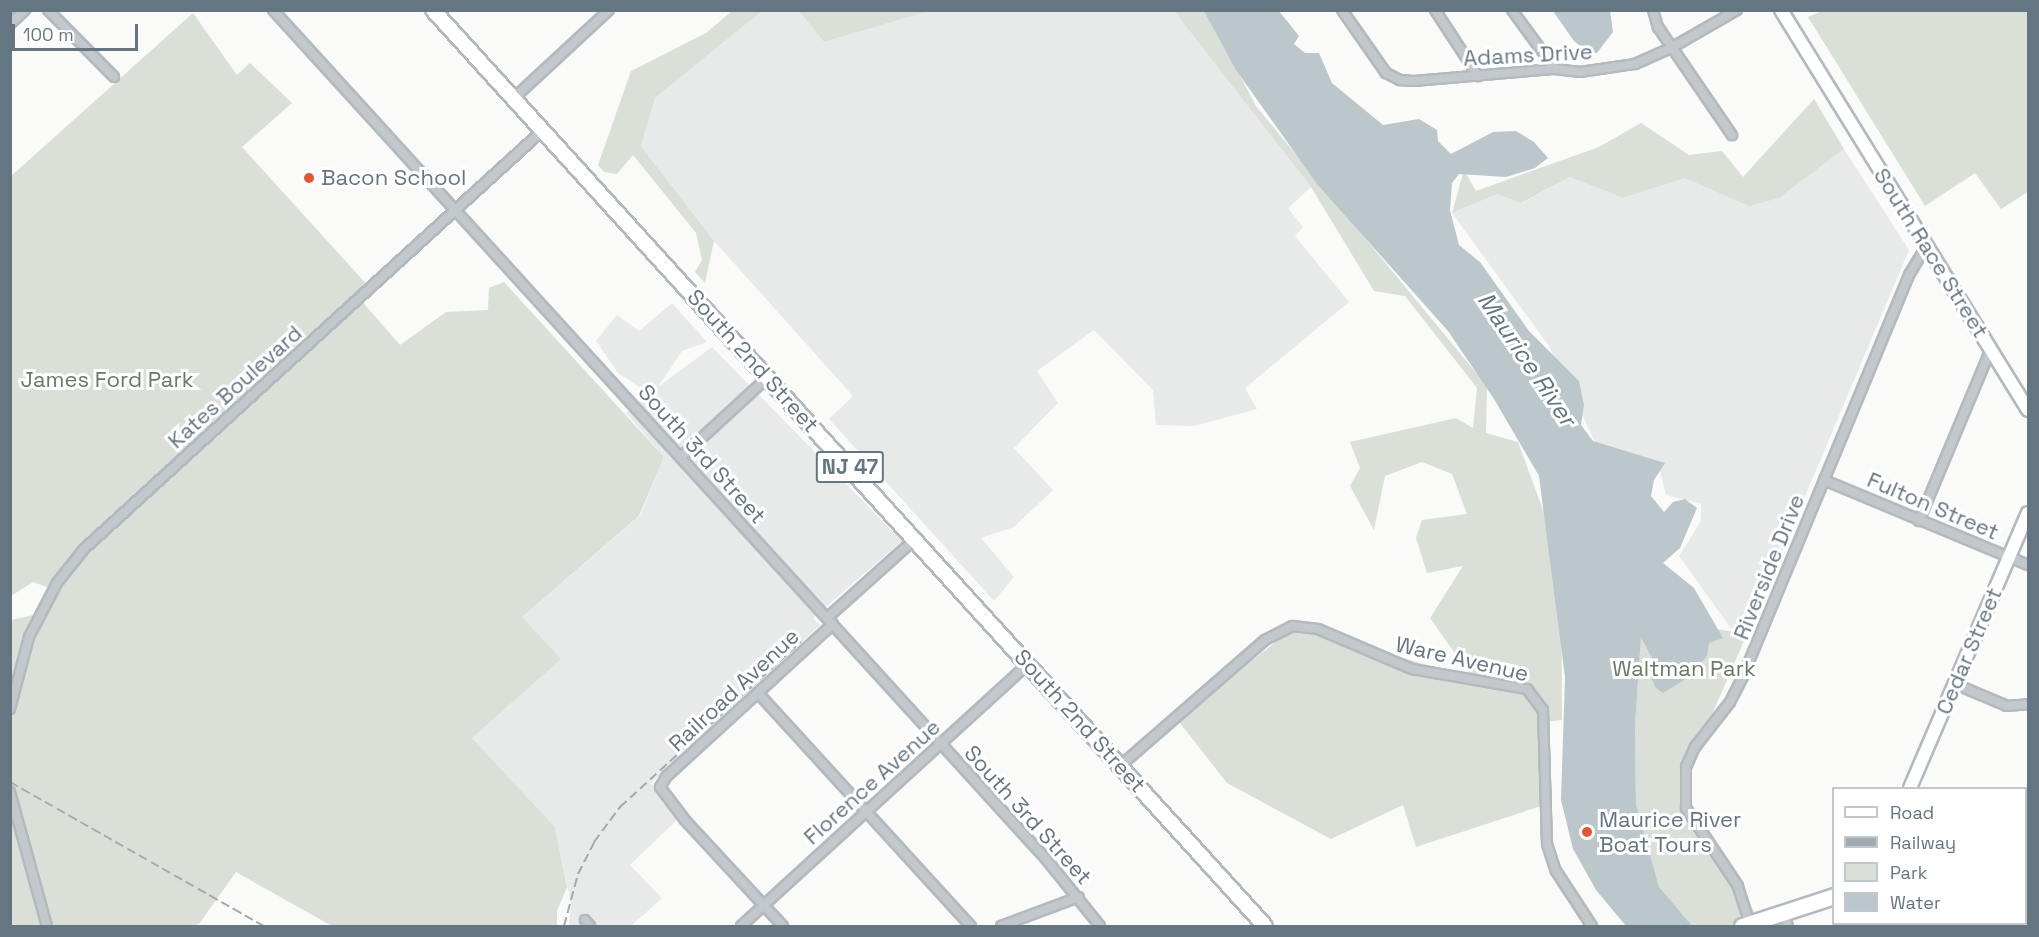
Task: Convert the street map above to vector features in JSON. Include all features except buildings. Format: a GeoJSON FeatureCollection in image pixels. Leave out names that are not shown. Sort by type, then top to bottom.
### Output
{"type":"FeatureCollection","features":[{"type":"Feature","properties":{"kind":"highway"},"geometry":{"type":"LineString","coordinates":[[1746,925],[1785,920],[1832,896]]}},
{"type":"Feature","properties":{"kind":"main road","name":"South Race Street"},"geometry":{"type":"LineString","coordinates":[[1781,10],[2028,410]]}},
{"type":"Feature","properties":{"kind":"main road","name":"South 2nd Street"},"geometry":{"type":"LineString","coordinates":[[435,11],[769,376],[1265,927]]}},
{"type":"Feature","properties":{"kind":"main road","name":"Cedar Street"},"geometry":{"type":"LineString","coordinates":[[1911,787],[2028,513]]}},
{"type":"Feature","properties":{"kind":"street"},"geometry":{"type":"LineString","coordinates":[[10,24],[26,10]]}},
{"type":"Feature","properties":{"kind":"street"},"geometry":{"type":"LineString","coordinates":[[48,10],[114,77]]}},
{"type":"Feature","properties":{"kind":"street","name":"South 3rd Street"},"geometry":{"type":"LineString","coordinates":[[273,10],[1079,897],[1100,927]]}},
{"type":"Feature","properties":{"kind":"street"},"geometry":{"type":"LineString","coordinates":[[514,98],[609,10]]}},
{"type":"Feature","properties":{"kind":"street","name":"Adams Drive"},"geometry":{"type":"LineString","coordinates":[[1342,10],[1386,73],[1400,80],[1555,69],[1580,72],[1635,64],[1671,48],[1737,10]]}},
{"type":"Feature","properties":{"kind":"street"},"geometry":{"type":"LineString","coordinates":[[1435,10],[1478,76]]}},
{"type":"Feature","properties":{"kind":"street"},"geometry":{"type":"LineString","coordinates":[[1512,10],[1555,69]]}},
{"type":"Feature","properties":{"kind":"street"},"geometry":{"type":"LineString","coordinates":[[1653,10],[1658,27],[1671,48],[1732,135]]}},
{"type":"Feature","properties":{"kind":"street","name":"Kates Boulevard"},"geometry":{"type":"LineString","coordinates":[[10,709],[29,637],[57,583],[84,549],[543,130]]}},
{"type":"Feature","properties":{"kind":"street","name":"Riverside Drive"},"geometry":{"type":"LineString","coordinates":[[1746,925],[1738,886],[1686,808],[1686,767],[1698,741],[1734,696],[1909,275],[1927,245]]}},
{"type":"Feature","properties":{"kind":"street"},"geometry":{"type":"LineString","coordinates":[[1919,521],[1991,349]]}},
{"type":"Feature","properties":{"kind":"street"},"geometry":{"type":"LineString","coordinates":[[681,457],[769,376]]}},
{"type":"Feature","properties":{"kind":"street","name":"Fulton Street"},"geometry":{"type":"LineString","coordinates":[[1824,480],[2028,565]]}},
{"type":"Feature","properties":{"kind":"street","name":"Railroad Avenue"},"geometry":{"type":"LineString","coordinates":[[764,906],[661,792],[661,784],[758,693],[915,539]]}},
{"type":"Feature","properties":{"kind":"street","name":"Ware Avenue"},"geometry":{"type":"LineString","coordinates":[[1120,766],[1265,640],[1293,627],[1318,629],[1412,669],[1527,689],[1543,710],[1547,844],[1556,871],[1592,927]]}},
{"type":"Feature","properties":{"kind":"street","name":"Florence Avenue"},"geometry":{"type":"LineString","coordinates":[[741,927],[1028,664]]}},
{"type":"Feature","properties":{"kind":"street"},"geometry":{"type":"LineString","coordinates":[[1955,684],[2007,706],[2028,704]]}},
{"type":"Feature","properties":{"kind":"street"},"geometry":{"type":"LineString","coordinates":[[758,693],[971,927]]}},
{"type":"Feature","properties":{"kind":"street"},"geometry":{"type":"LineString","coordinates":[[10,792],[47,927]]}},
{"type":"Feature","properties":{"kind":"street"},"geometry":{"type":"LineString","coordinates":[[1001,927],[1079,897]]}},
{"type":"Feature","properties":{"kind":"street"},"geometry":{"type":"LineString","coordinates":[[764,906],[783,927]]}},
{"type":"Feature","properties":{"kind":"shaded area"},"geometry":{"type":"Polygon","coordinates":[[[762,11],[799,11],[824,42],[929,11],[1174,11],[1311,187],[1288,208],[1303,227],[1295,236],[1349,302],[1245,388],[1257,409],[1194,426],[1156,425],[1153,390],[1094,330],[1037,371],[1058,403],[1014,448],[1053,490],[1014,527],[981,538],[1014,577],[994,601],[829,419],[853,396],[714,241],[641,146],[655,98],[762,11]]]}},
{"type":"Feature","properties":{"kind":"shaded area"},"geometry":{"type":"Polygon","coordinates":[[[1844,149],[1909,250],[1747,634],[1730,627],[1679,556],[1701,521],[1701,504],[1666,495],[1658,463],[1599,450],[1549,346],[1452,213],[1497,194],[1522,203],[1570,177],[1623,198],[1685,178],[1749,205],[1779,198],[1844,149]]]}},
{"type":"Feature","properties":{"kind":"shaded area"},"geometry":{"type":"Polygon","coordinates":[[[672,303],[707,342],[682,351],[658,387],[712,347],[902,541],[813,618],[820,625],[651,783],[681,816],[630,865],[662,898],[631,926],[569,926],[571,904],[555,827],[472,738],[560,659],[522,617],[640,516],[664,457],[626,413],[650,394],[618,373],[596,341],[617,315],[639,331],[672,303]]]}},
{"type":"Feature","properties":{"kind":"green space"},"geometry":{"type":"Polygon","coordinates":[[[1824,10],[2028,11],[2028,192],[2001,209],[1975,173],[1925,206],[1808,17],[1824,10]]]}},
{"type":"Feature","properties":{"kind":"green space"},"geometry":{"type":"Polygon","coordinates":[[[732,11],[762,11],[655,98],[641,146],[714,241],[705,283],[695,272],[702,260],[696,233],[633,155],[617,174],[604,172],[598,165],[631,71],[706,33],[732,11]]]}},
{"type":"Feature","properties":{"kind":"green space"},"geometry":{"type":"Polygon","coordinates":[[[799,11],[929,11],[824,42],[799,11]]]}},
{"type":"Feature","properties":{"kind":"green space"},"geometry":{"type":"Polygon","coordinates":[[[1174,11],[1206,11],[1256,106],[1487,386],[1486,433],[1518,442],[1561,559],[1562,720],[1544,722],[1544,805],[1416,847],[1403,805],[1331,839],[1227,783],[1176,718],[1297,626],[1473,679],[1430,618],[1463,566],[1427,573],[1416,538],[1422,520],[1467,514],[1452,474],[1422,462],[1385,476],[1374,530],[1350,486],[1360,468],[1350,442],[1456,418],[1473,428],[1477,388],[1405,296],[1374,291],[1311,187],[1174,11]]]}},
{"type":"Feature","properties":{"kind":"green space","name":"James Ford Park"},"geometry":{"type":"Polygon","coordinates":[[[193,13],[237,75],[250,63],[292,103],[242,147],[370,288],[359,298],[400,345],[446,312],[488,310],[489,288],[504,282],[664,457],[639,516],[522,617],[561,659],[472,738],[555,827],[567,887],[557,911],[557,926],[332,926],[236,872],[199,924],[190,926],[11,926],[11,620],[38,614],[52,589],[33,582],[11,596],[10,177],[193,13]]]}},
{"type":"Feature","properties":{"kind":"green space"},"geometry":{"type":"Polygon","coordinates":[[[1814,99],[1844,149],[1779,198],[1749,206],[1685,178],[1623,198],[1570,177],[1521,203],[1497,194],[1452,213],[1464,170],[1476,191],[1599,147],[1641,123],[1689,155],[1722,151],[1743,177],[1814,99]]]}},
{"type":"Feature","properties":{"kind":"green space","name":"Waltman Park"},"geometry":{"type":"Polygon","coordinates":[[[1674,622],[1747,634],[1684,779],[1682,805],[1764,926],[1683,926],[1659,888],[1636,804],[1635,726],[1641,635],[1674,622]]]}},
{"type":"Feature","properties":{"kind":"water","name":"Maurice River"},"geometry":{"type":"Polygon","coordinates":[[[1204,11],[1279,11],[1299,36],[1294,44],[1305,53],[1319,53],[1332,83],[1383,125],[1419,119],[1437,130],[1438,141],[1451,154],[1493,132],[1516,131],[1534,142],[1548,158],[1535,168],[1506,177],[1459,174],[1452,183],[1450,210],[1459,245],[1480,262],[1529,331],[1579,381],[1584,405],[1581,425],[1593,441],[1665,463],[1654,480],[1651,496],[1664,512],[1673,502],[1685,499],[1697,508],[1680,548],[1663,563],[1694,588],[1723,638],[1709,643],[1707,656],[1683,681],[1663,693],[1655,687],[1649,672],[1653,660],[1641,637],[1635,726],[1636,804],[1659,887],[1692,926],[1626,926],[1596,890],[1573,849],[1561,800],[1565,677],[1539,476],[1494,399],[1448,331],[1317,184],[1236,70],[1204,11]]]}},
{"type":"Feature","properties":{"kind":"water"},"geometry":{"type":"Polygon","coordinates":[[[1553,11],[1610,11],[1613,32],[1597,53],[1589,53],[1574,41],[1553,11]]]}},
{"type":"Feature","properties":{"kind":"railway"},"geometry":{"type":"LineString","coordinates":[[564,926],[578,874],[594,842],[620,807],[801,642]]}},
{"type":"Feature","properties":{"kind":"railway"},"geometry":{"type":"LineString","coordinates":[[10,782],[264,926]]}},
{"type":"Feature","properties":{"kind":"place","name":"Bacon School"},"geometry":{"type":"Point","coordinates":[309,178]}},
{"type":"Feature","properties":{"kind":"place","name":"Maurice River Boat Tours"},"geometry":{"type":"Point","coordinates":[1587,832]}}]}
